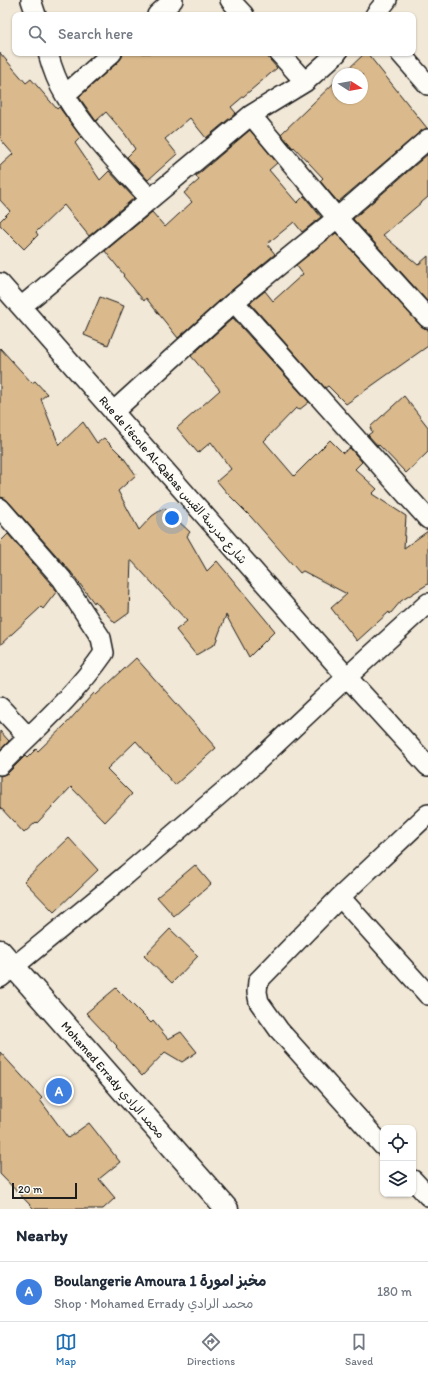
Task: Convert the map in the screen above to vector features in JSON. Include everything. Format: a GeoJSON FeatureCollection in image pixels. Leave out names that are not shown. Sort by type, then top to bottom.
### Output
{"type":"FeatureCollection","features":[{"type":"Feature","properties":{"kind":"street"},"geometry":{"type":"LineString","coordinates":[[31,0],[35,12]]}},
{"type":"Feature","properties":{"kind":"street"},"geometry":{"type":"LineString","coordinates":[[159,12],[173,0]]}},
{"type":"Feature","properties":{"kind":"street"},"geometry":{"type":"LineString","coordinates":[[230,0],[241,12]]}},
{"type":"Feature","properties":{"kind":"street"},"geometry":{"type":"LineString","coordinates":[[377,12],[387,0]]}},
{"type":"Feature","properties":{"kind":"street"},"geometry":{"type":"LineString","coordinates":[[49,56],[53,70],[65,95],[85,125],[150,199]]}},
{"type":"Feature","properties":{"kind":"street"},"geometry":{"type":"LineString","coordinates":[[65,95],[109,56]]}},
{"type":"Feature","properties":{"kind":"street"},"geometry":{"type":"LineString","coordinates":[[282,56],[305,82]]}},
{"type":"Feature","properties":{"kind":"street"},"geometry":{"type":"LineString","coordinates":[[22,307],[251,115],[305,82],[334,56]]}},
{"type":"Feature","properties":{"kind":"street"},"geometry":{"type":"LineString","coordinates":[[403,56],[428,85]]}},
{"type":"Feature","properties":{"kind":"street"},"geometry":{"type":"LineString","coordinates":[[251,115],[337,218],[428,318]]}},
{"type":"Feature","properties":{"kind":"street"},"geometry":{"type":"LineString","coordinates":[[113,412],[234,302],[337,218],[428,139]]}},
{"type":"Feature","properties":{"kind":"street","name":"Rue de l'école Al-Qabas شارع مدرسة القبس"},"geometry":{"type":"LineString","coordinates":[[0,283],[347,677],[428,766]]}},
{"type":"Feature","properties":{"kind":"street"},"geometry":{"type":"LineString","coordinates":[[234,302],[428,519]]}},
{"type":"Feature","properties":{"kind":"street"},"geometry":{"type":"LineString","coordinates":[[0,508],[62,579],[102,638],[104,653],[93,670],[78,687],[0,765]]}},
{"type":"Feature","properties":{"kind":"street"},"geometry":{"type":"LineString","coordinates":[[4,965],[126,875],[246,772],[428,603]]}},
{"type":"Feature","properties":{"kind":"street"},"geometry":{"type":"LineString","coordinates":[[0,707],[28,737]]}},
{"type":"Feature","properties":{"kind":"street"},"geometry":{"type":"LineString","coordinates":[[380,1143],[279,1030],[259,1002],[257,992],[258,981],[340,896],[428,814]]}},
{"type":"Feature","properties":{"kind":"street"},"geometry":{"type":"LineString","coordinates":[[340,896],[428,995]]}},
{"type":"Feature","properties":{"kind":"street","name":"Mohamed Errady محمد الرادي"},"geometry":{"type":"LineString","coordinates":[[4,965],[227,1209]]}},
{"type":"Feature","properties":{"kind":"street"},"geometry":{"type":"LineString","coordinates":[[416,1183],[428,1196]]}},
{"type":"Feature","properties":{"kind":"building"},"geometry":{"type":"Polygon","coordinates":[[[0,53],[26,83],[31,79],[57,109],[59,107],[81,137],[75,143],[100,180],[109,171],[134,198],[89,236],[64,205],[36,232],[38,235],[24,249],[0,225],[0,221],[10,211],[0,200],[0,166],[13,154],[0,139],[0,53]]]}},
{"type":"Feature","properties":{"kind":"building"},"geometry":{"type":"Polygon","coordinates":[[[267,56],[277,68],[231,107],[236,113],[206,138],[190,118],[165,139],[177,154],[148,180],[127,157],[135,149],[125,134],[106,112],[96,121],[79,97],[122,57],[267,56]]]}},
{"type":"Feature","properties":{"kind":"building"},"geometry":{"type":"Polygon","coordinates":[[[362,56],[369,56],[427,128],[421,131],[338,202],[320,181],[323,178],[281,134],[332,85],[332,104],[368,104],[368,68],[349,68],[362,56]]]}},
{"type":"Feature","properties":{"kind":"building"},"geometry":{"type":"Polygon","coordinates":[[[250,130],[277,163],[269,170],[297,203],[304,196],[321,217],[302,232],[294,222],[267,244],[275,254],[178,338],[146,298],[144,301],[123,276],[124,275],[105,251],[152,212],[165,227],[192,202],[184,193],[199,180],[196,176],[250,130]]]}},
{"type":"Feature","properties":{"kind":"building"},"geometry":{"type":"Polygon","coordinates":[[[428,154],[428,197],[383,235],[418,265],[428,256],[428,302],[353,219],[428,154]]]}},
{"type":"Feature","properties":{"kind":"building"},"geometry":{"type":"Polygon","coordinates":[[[336,233],[420,325],[428,329],[428,346],[346,404],[328,386],[325,388],[250,303],[265,291],[273,301],[303,274],[296,265],[336,233]]]}},
{"type":"Feature","properties":{"kind":"building"},"geometry":{"type":"Polygon","coordinates":[[[100,297],[124,306],[108,345],[84,335],[100,297]]]}},
{"type":"Feature","properties":{"kind":"building"},"geometry":{"type":"Polygon","coordinates":[[[233,318],[309,402],[299,410],[296,408],[264,441],[294,476],[330,440],[343,453],[350,448],[362,462],[355,469],[377,489],[372,494],[406,516],[404,548],[428,531],[428,584],[401,601],[390,614],[389,612],[357,641],[331,608],[347,594],[303,571],[300,573],[217,481],[231,469],[211,442],[198,453],[177,428],[220,390],[191,356],[233,318]]]}},
{"type":"Feature","properties":{"kind":"building"},"geometry":{"type":"Polygon","coordinates":[[[0,348],[32,383],[35,381],[47,394],[41,399],[59,445],[83,422],[97,443],[104,438],[123,457],[136,475],[118,491],[139,530],[152,516],[164,508],[190,532],[187,536],[207,571],[217,561],[275,631],[249,657],[226,615],[215,644],[196,655],[176,630],[187,621],[131,560],[129,613],[115,623],[95,601],[94,603],[71,572],[8,501],[0,497],[0,348]]]}},
{"type":"Feature","properties":{"kind":"building"},"geometry":{"type":"Polygon","coordinates":[[[404,396],[428,427],[428,452],[406,473],[368,435],[372,432],[370,427],[404,396]]]}},
{"type":"Feature","properties":{"kind":"building"},"geometry":{"type":"Polygon","coordinates":[[[8,534],[57,591],[43,609],[41,607],[0,645],[0,542],[8,534]]]}},
{"type":"Feature","properties":{"kind":"building"},"geometry":{"type":"Polygon","coordinates":[[[136,658],[216,748],[175,785],[136,741],[107,769],[132,794],[105,822],[71,787],[37,823],[36,822],[24,833],[0,807],[0,776],[8,773],[25,756],[27,758],[36,749],[38,751],[66,724],[94,693],[96,695],[136,658]]]}},
{"type":"Feature","properties":{"kind":"building"},"geometry":{"type":"Polygon","coordinates":[[[0,731],[9,741],[0,750],[0,731]]]}},
{"type":"Feature","properties":{"kind":"building"},"geometry":{"type":"Polygon","coordinates":[[[69,838],[98,870],[54,912],[24,881],[69,838]]]}},
{"type":"Feature","properties":{"kind":"building"},"geometry":{"type":"Polygon","coordinates":[[[195,865],[211,884],[174,916],[157,897],[195,865]]]}},
{"type":"Feature","properties":{"kind":"building"},"geometry":{"type":"Polygon","coordinates":[[[170,929],[198,956],[172,983],[144,956],[170,929]]]}},
{"type":"Feature","properties":{"kind":"building"},"geometry":{"type":"Polygon","coordinates":[[[116,988],[151,1023],[153,1021],[168,1039],[181,1032],[197,1052],[182,1062],[165,1052],[142,1076],[116,1047],[117,1046],[86,1013],[116,988]]]}},
{"type":"Feature","properties":{"kind":"building"},"geometry":{"type":"Polygon","coordinates":[[[0,1052],[42,1098],[40,1100],[68,1138],[89,1123],[120,1162],[99,1179],[115,1198],[103,1209],[34,1209],[0,1174],[0,1052]]]}},
{"type":"Feature","properties":{"kind":"place","name":"Boulangerie Amoura 1 مخبز امورة"},"geometry":{"type":"Point","coordinates":[59,1091]}}]}
